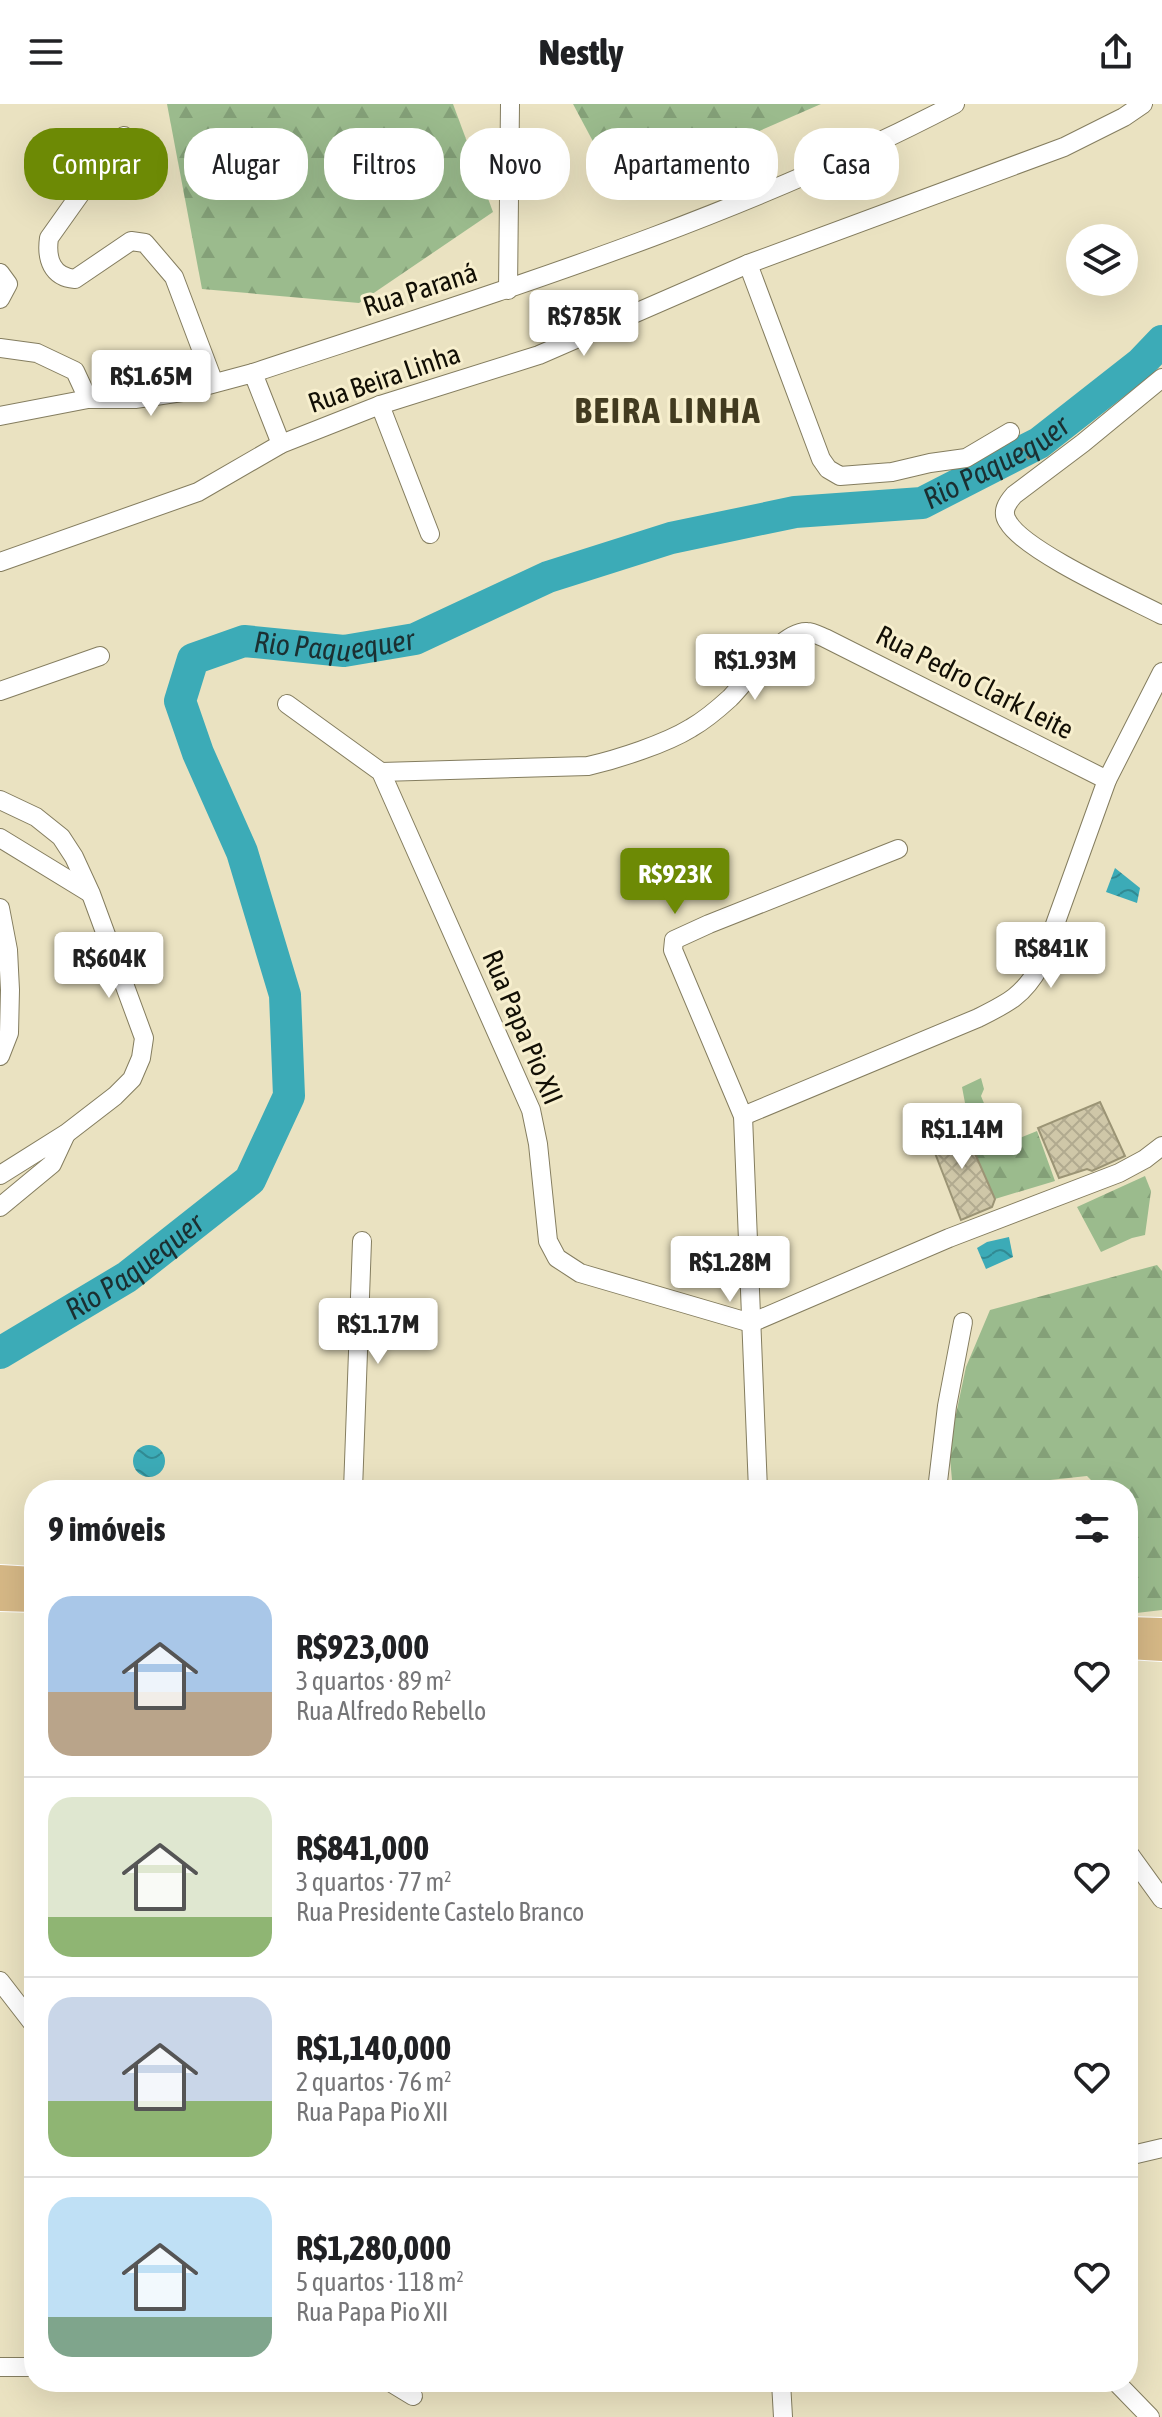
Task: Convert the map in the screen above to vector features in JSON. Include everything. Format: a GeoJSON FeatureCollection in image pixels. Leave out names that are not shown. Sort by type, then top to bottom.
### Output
{"type":"FeatureCollection","features":[{"type":"Feature","properties":{"kind":"main road"},"geometry":{"type":"LineString","coordinates":[[0,1577],[24,1578]]}},
{"type":"Feature","properties":{"kind":"main road"},"geometry":{"type":"LineString","coordinates":[[0,1599],[24,1600]]}},
{"type":"Feature","properties":{"kind":"main road"},"geometry":{"type":"LineString","coordinates":[[1138,1629],[1162,1630]]}},
{"type":"Feature","properties":{"kind":"main road"},"geometry":{"type":"LineString","coordinates":[[1138,1648],[1162,1649]]}},
{"type":"Feature","properties":{"kind":"street"},"geometry":{"type":"LineString","coordinates":[[508,290],[510,104]]}},
{"type":"Feature","properties":{"kind":"street","name":"Rua Paraná"},"geometry":{"type":"LineString","coordinates":[[0,416],[88,399],[135,399],[182,392],[253,373],[508,290],[759,195],[883,142],[955,104]]}},
{"type":"Feature","properties":{"kind":"street","name":"Rua Beira Linha"},"geometry":{"type":"LineString","coordinates":[[0,562],[198,492],[281,444],[380,405],[539,355],[748,264],[1064,147],[1143,104]]}},
{"type":"Feature","properties":{"kind":"street"},"geometry":{"type":"LineString","coordinates":[[76,200],[49,238],[47,251],[52,267],[63,278],[75,279],[131,241],[145,243],[174,277],[214,383]]}},
{"type":"Feature","properties":{"kind":"street"},"geometry":{"type":"LineString","coordinates":[[748,264],[821,459],[828,469],[840,476],[892,472],[966,458],[1015,440]]}},
{"type":"Feature","properties":{"kind":"street"},"geometry":{"type":"LineString","coordinates":[[0,273],[8,284],[0,299]]}},
{"type":"Feature","properties":{"kind":"street"},"geometry":{"type":"LineString","coordinates":[[0,348],[37,353],[75,371],[88,399]]}},
{"type":"Feature","properties":{"kind":"street"},"geometry":{"type":"LineString","coordinates":[[253,373],[281,444]]}},
{"type":"Feature","properties":{"kind":"street"},"geometry":{"type":"LineString","coordinates":[[1162,378],[1007,503],[1005,511],[1006,521],[1030,543],[1162,615]]}},
{"type":"Feature","properties":{"kind":"street"},"geometry":{"type":"LineString","coordinates":[[380,405],[430,534]]}},
{"type":"Feature","properties":{"kind":"street","name":"Rua Pedro Clark Leite"},"geometry":{"type":"LineString","coordinates":[[381,772],[588,766],[614,760],[701,721],[732,696],[768,656],[792,636],[806,631],[1107,780]]}},
{"type":"Feature","properties":{"kind":"street"},"geometry":{"type":"LineString","coordinates":[[0,691],[100,656]]}},
{"type":"Feature","properties":{"kind":"street"},"geometry":{"type":"LineString","coordinates":[[743,1116],[978,1018],[1010,1002],[1030,985],[1040,966],[1107,780],[1162,672]]}},
{"type":"Feature","properties":{"kind":"street"},"geometry":{"type":"LineString","coordinates":[[287,704],[381,772]]}},
{"type":"Feature","properties":{"kind":"street","name":"Rua Papa Pio XII"},"geometry":{"type":"LineString","coordinates":[[381,772],[531,1110],[538,1144],[548,1241],[557,1258],[580,1273],[751,1323]]}},
{"type":"Feature","properties":{"kind":"street"},"geometry":{"type":"LineString","coordinates":[[0,800],[36,817],[61,837],[74,857],[91,894],[144,1038],[141,1058],[132,1079],[115,1096],[67,1133],[0,1175]]}},
{"type":"Feature","properties":{"kind":"street"},"geometry":{"type":"LineString","coordinates":[[0,838],[91,894]]}},
{"type":"Feature","properties":{"kind":"street"},"geometry":{"type":"LineString","coordinates":[[758,1480],[743,1116],[673,950],[674,940],[898,849]]}},
{"type":"Feature","properties":{"kind":"street"},"geometry":{"type":"LineString","coordinates":[[0,908],[8,950],[10,1019],[9,1033],[0,1056]]}},
{"type":"Feature","properties":{"kind":"street"},"geometry":{"type":"LineString","coordinates":[[0,1207],[52,1164],[67,1133]]}},
{"type":"Feature","properties":{"kind":"street"},"geometry":{"type":"LineString","coordinates":[[751,1323],[949,1238],[1119,1173],[1162,1146]]}},
{"type":"Feature","properties":{"kind":"street"},"geometry":{"type":"LineString","coordinates":[[353,1480],[362,1241]]}},
{"type":"Feature","properties":{"kind":"street"},"geometry":{"type":"LineString","coordinates":[[938,1480],[947,1406],[963,1322]]}},
{"type":"Feature","properties":{"kind":"street"},"geometry":{"type":"LineString","coordinates":[[1138,1866],[1162,1899]]}},
{"type":"Feature","properties":{"kind":"street"},"geometry":{"type":"LineString","coordinates":[[0,1981],[24,2012]]}},
{"type":"Feature","properties":{"kind":"street"},"geometry":{"type":"LineString","coordinates":[[1138,2154],[1162,2148]]}},
{"type":"Feature","properties":{"kind":"street"},"geometry":{"type":"LineString","coordinates":[[0,2367],[24,2367]]}},
{"type":"Feature","properties":{"kind":"street"},"geometry":{"type":"LineString","coordinates":[[406,2392],[413,2396]]}},
{"type":"Feature","properties":{"kind":"street"},"geometry":{"type":"LineString","coordinates":[[782,2392],[783,2417]]}},
{"type":"Feature","properties":{"kind":"street"},"geometry":{"type":"LineString","coordinates":[[1126,2392],[1150,2417]]}},
{"type":"Feature","properties":{"kind":"path"},"geometry":{"type":"LineString","coordinates":[[1015,440],[1035,468]]}},
{"type":"Feature","properties":{"kind":"green space"},"geometry":{"type":"Polygon","coordinates":[[[167,104],[453,104],[462,128],[460,200],[489,200],[493,212],[359,303],[202,289],[185,200],[308,200],[308,128],[184,128],[184,194],[167,104]]]}},
{"type":"Feature","properties":{"kind":"green space"},"geometry":{"type":"Polygon","coordinates":[[[573,104],[821,104],[766,128],[586,128],[573,104]]]}},
{"type":"Feature","properties":{"kind":"green space"},"geometry":{"type":"Polygon","coordinates":[[[981,1078],[984,1089],[981,1096],[988,1113],[987,1119],[998,1134],[1010,1130],[1015,1140],[1037,1131],[1055,1181],[995,1199],[966,1133],[957,1122],[960,1107],[965,1103],[962,1087],[981,1078]]]}},
{"type":"Feature","properties":{"kind":"green space"},"geometry":{"type":"Polygon","coordinates":[[[1145,1176],[1151,1191],[1145,1235],[1101,1252],[1077,1207],[1145,1176]]]}},
{"type":"Feature","properties":{"kind":"green space"},"geometry":{"type":"Polygon","coordinates":[[[1157,1265],[1162,1271],[1162,1610],[1138,1613],[1138,1480],[1091,1480],[1087,1476],[1051,1480],[952,1480],[949,1447],[966,1367],[990,1310],[1157,1265]]]}},
{"type":"Feature","properties":{"kind":"water"},"geometry":{"type":"Polygon","coordinates":[[[1115,868],[1140,888],[1137,903],[1106,892],[1115,868]]]}},
{"type":"Feature","properties":{"kind":"water"},"geometry":{"type":"Polygon","coordinates":[[[1009,1237],[1013,1257],[986,1269],[977,1248],[987,1242],[1009,1237]]]}},
{"type":"Feature","properties":{"kind":"water"},"geometry":{"type":"Polygon","coordinates":[[[149,1445],[160,1450],[165,1461],[160,1472],[149,1477],[138,1472],[133,1461],[138,1450],[149,1445]]]}},
{"type":"Feature","properties":{"kind":"building"},"geometry":{"type":"Polygon","coordinates":[[[1100,1102],[1125,1156],[1092,1171],[1087,1169],[1059,1178],[1038,1128],[1100,1102]]]}},
{"type":"Feature","properties":{"kind":"building"},"geometry":{"type":"Polygon","coordinates":[[[957,1122],[966,1133],[995,1199],[992,1207],[961,1220],[928,1135],[957,1122]]]}},
{"type":"Feature","properties":{"kind":"waterway","name":"Rio Paquequer"},"geometry":{"type":"LineString","coordinates":[[0,1353],[127,1277],[250,1180],[289,1096],[285,995],[242,852],[198,753],[180,701],[193,659],[244,641],[344,651],[415,639],[548,577],[671,538],[795,512],[922,503],[1039,443],[1141,363],[1162,341]]}},
{"type":"Feature","properties":{"kind":"district","name":"BEIRA LINHA"},"geometry":{"type":"Point","coordinates":[668,410]}}]}
